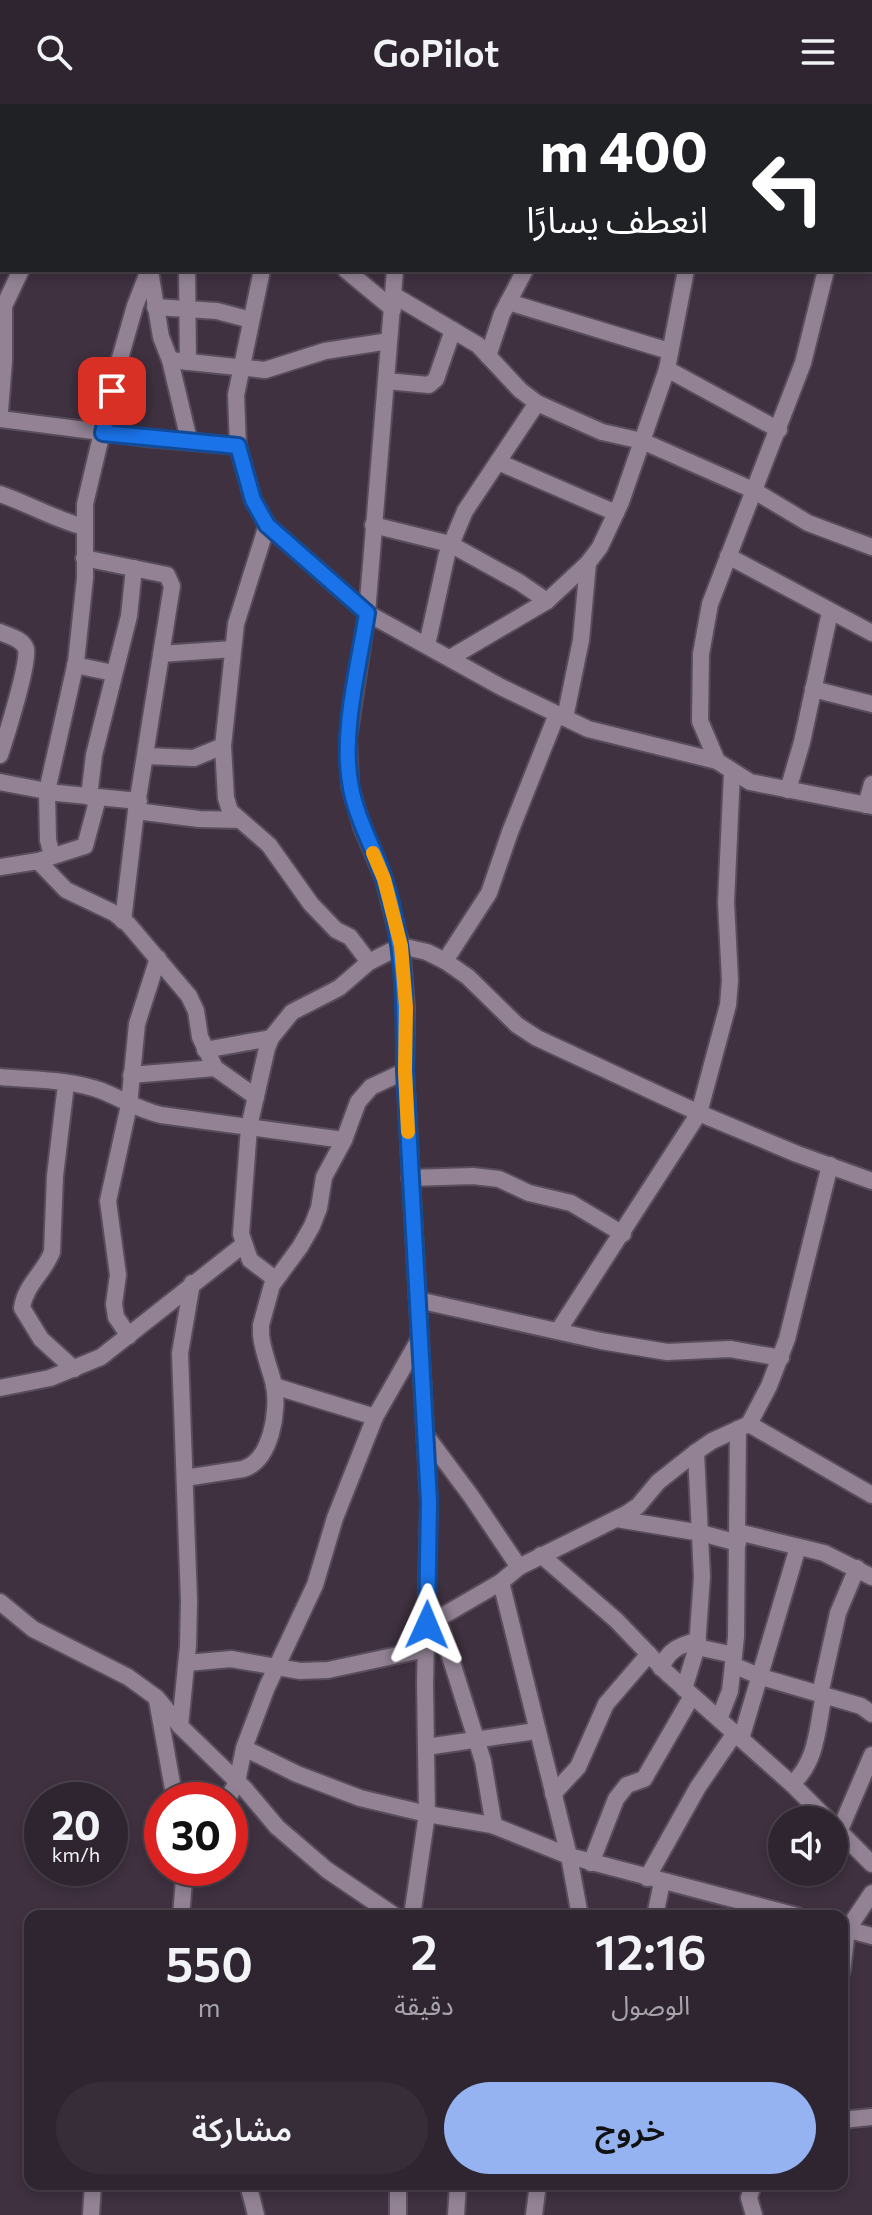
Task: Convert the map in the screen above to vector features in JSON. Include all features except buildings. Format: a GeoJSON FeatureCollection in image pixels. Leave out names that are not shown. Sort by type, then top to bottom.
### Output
{"type":"FeatureCollection","features":[{"type":"Feature","properties":{"kind":"street"},"geometry":{"type":"LineString","coordinates":[[0,411],[4,306],[20,272]]}},
{"type":"Feature","properties":{"kind":"street"},"geometry":{"type":"LineString","coordinates":[[148,272],[135,306],[85,504],[83,606],[75,665],[47,791],[49,807],[45,858],[66,890],[114,913],[158,958],[189,996],[196,1011],[200,1037],[215,1068],[256,1097]]}},
{"type":"Feature","properties":{"kind":"street"},"geometry":{"type":"LineString","coordinates":[[149,272],[161,337],[170,360],[189,440]]}},
{"type":"Feature","properties":{"kind":"street"},"geometry":{"type":"LineString","coordinates":[[187,272],[188,362]]}},
{"type":"Feature","properties":{"kind":"street"},"geometry":{"type":"LineString","coordinates":[[262,272],[236,395],[238,446],[253,500],[267,525],[367,613],[501,687],[588,729],[717,761],[750,782],[788,790],[869,805],[872,784]]}},
{"type":"Feature","properties":{"kind":"street"},"geometry":{"type":"LineString","coordinates":[[349,272],[394,303],[478,345],[520,390],[537,403],[602,432],[642,441],[753,490],[808,523],[872,547]]}},
{"type":"Feature","properties":{"kind":"street"},"geometry":{"type":"LineString","coordinates":[[395,272],[367,613],[348,738],[350,786],[362,827],[384,879],[401,946],[406,1007],[405,1071],[426,1436],[432,1622],[426,1649],[427,1814],[413,1910]]}},
{"type":"Feature","properties":{"kind":"street"},"geometry":{"type":"LineString","coordinates":[[488,356],[508,302],[524,272]]}},
{"type":"Feature","properties":{"kind":"street"},"geometry":{"type":"LineString","coordinates":[[450,658],[547,601],[588,563],[600,547],[616,513],[667,369],[686,272]]}},
{"type":"Feature","properties":{"kind":"street"},"geometry":{"type":"LineString","coordinates":[[717,761],[700,721],[701,654],[710,604],[803,363],[826,272]]}},
{"type":"Feature","properties":{"kind":"street"},"geometry":{"type":"LineString","coordinates":[[508,302],[669,351]]}},
{"type":"Feature","properties":{"kind":"street"},"geometry":{"type":"LineString","coordinates":[[155,307],[187,307],[251,320]]}},
{"type":"Feature","properties":{"kind":"street"},"geometry":{"type":"LineString","coordinates":[[386,381],[429,385],[436,379],[453,330]]}},
{"type":"Feature","properties":{"kind":"street"},"geometry":{"type":"LineString","coordinates":[[170,360],[265,370],[325,351],[389,341]]}},
{"type":"Feature","properties":{"kind":"street"},"geometry":{"type":"LineString","coordinates":[[667,369],[779,430]]}},
{"type":"Feature","properties":{"kind":"street"},"geometry":{"type":"LineString","coordinates":[[427,645],[450,544],[465,511],[537,403]]}},
{"type":"Feature","properties":{"kind":"street"},"geometry":{"type":"LineString","coordinates":[[0,419],[238,446]]}},
{"type":"Feature","properties":{"kind":"street"},"geometry":{"type":"LineString","coordinates":[[498,462],[616,513]]}},
{"type":"Feature","properties":{"kind":"street"},"geometry":{"type":"LineString","coordinates":[[0,494],[26,503],[52,518],[84,527]]}},
{"type":"Feature","properties":{"kind":"street"},"geometry":{"type":"LineString","coordinates":[[267,525],[236,624],[223,746],[226,798],[230,811],[269,845],[311,904],[336,930],[350,937],[369,962]]}},
{"type":"Feature","properties":{"kind":"street"},"geometry":{"type":"LineString","coordinates":[[373,525],[450,544],[547,601]]}},
{"type":"Feature","properties":{"kind":"street"},"geometry":{"type":"LineString","coordinates":[[728,556],[872,633]]}},
{"type":"Feature","properties":{"kind":"street"},"geometry":{"type":"LineString","coordinates":[[84,558],[167,575],[172,586],[123,921]]}},
{"type":"Feature","properties":{"kind":"street"},"geometry":{"type":"LineString","coordinates":[[445,961],[486,900],[561,716],[579,651],[588,563]]}},
{"type":"Feature","properties":{"kind":"street"},"geometry":{"type":"LineString","coordinates":[[0,867],[85,846],[94,798],[94,755],[129,616],[134,568]]}},
{"type":"Feature","properties":{"kind":"street"},"geometry":{"type":"LineString","coordinates":[[788,790],[830,612]]}},
{"type":"Feature","properties":{"kind":"street"},"geometry":{"type":"LineString","coordinates":[[0,632],[22,642],[26,652],[14,712],[0,755]]}},
{"type":"Feature","properties":{"kind":"street"},"geometry":{"type":"LineString","coordinates":[[161,654],[233,649]]}},
{"type":"Feature","properties":{"kind":"street"},"geometry":{"type":"LineString","coordinates":[[75,665],[113,673]]}},
{"type":"Feature","properties":{"kind":"street"},"geometry":{"type":"LineString","coordinates":[[813,689],[872,704]]}},
{"type":"Feature","properties":{"kind":"street"},"geometry":{"type":"LineString","coordinates":[[147,756],[194,758],[223,746]]}},
{"type":"Feature","properties":{"kind":"street"},"geometry":{"type":"LineString","coordinates":[[558,1331],[699,1113],[728,1005],[730,980],[726,902],[732,773]]}},
{"type":"Feature","properties":{"kind":"street"},"geometry":{"type":"LineString","coordinates":[[0,782],[199,819],[240,820]]}},
{"type":"Feature","properties":{"kind":"street"},"geometry":{"type":"LineString","coordinates":[[275,1279],[250,1260],[241,1234],[249,1127],[271,1038],[292,1012],[339,988],[369,962],[401,946],[427,952],[445,961],[468,977],[517,1025],[537,1038],[699,1113],[872,1181]]}},
{"type":"Feature","properties":{"kind":"street"},"geometry":{"type":"LineString","coordinates":[[129,1336],[116,1317],[114,1304],[118,1275],[108,1201],[129,1105],[137,1024],[158,958]]}},
{"type":"Feature","properties":{"kind":"street"},"geometry":{"type":"LineString","coordinates":[[205,1050],[271,1038]]}},
{"type":"Feature","properties":{"kind":"street"},"geometry":{"type":"LineString","coordinates":[[131,1075],[215,1068]]}},
{"type":"Feature","properties":{"kind":"street"},"geometry":{"type":"LineString","coordinates":[[185,1478],[243,1469],[257,1463],[266,1448],[272,1428],[274,1386],[264,1355],[261,1325],[275,1279],[312,1226],[319,1208],[324,1177],[344,1140],[358,1102],[371,1087],[405,1071]]}},
{"type":"Feature","properties":{"kind":"street"},"geometry":{"type":"LineString","coordinates":[[0,1077],[100,1090],[129,1105],[161,1115],[344,1140]]}},
{"type":"Feature","properties":{"kind":"street"},"geometry":{"type":"LineString","coordinates":[[66,1084],[55,1176],[52,1252],[48,1263],[28,1288],[22,1308],[41,1339],[74,1369]]}},
{"type":"Feature","properties":{"kind":"street"},"geometry":{"type":"LineString","coordinates":[[719,1719],[730,1691],[733,1660],[744,1427],[781,1358],[830,1165]]}},
{"type":"Feature","properties":{"kind":"street"},"geometry":{"type":"LineString","coordinates":[[410,1178],[473,1176],[499,1179],[529,1193],[571,1203],[623,1234]]}},
{"type":"Feature","properties":{"kind":"street"},"geometry":{"type":"LineString","coordinates":[[0,1388],[50,1378],[101,1357],[243,1245]]}},
{"type":"Feature","properties":{"kind":"street"},"geometry":{"type":"LineString","coordinates":[[180,1726],[187,1663],[189,1601],[180,1353],[192,1283]]}},
{"type":"Feature","properties":{"kind":"street"},"geometry":{"type":"LineString","coordinates":[[418,1300],[667,1352],[730,1349],[781,1358]]}},
{"type":"Feature","properties":{"kind":"street"},"geometry":{"type":"LineString","coordinates":[[237,1782],[244,1748],[276,1668],[315,1585],[335,1518],[375,1417],[420,1338]]}},
{"type":"Feature","properties":{"kind":"street"},"geometry":{"type":"LineString","coordinates":[[274,1386],[375,1417]]}},
{"type":"Feature","properties":{"kind":"street"},"geometry":{"type":"LineString","coordinates":[[432,1622],[501,1582],[519,1567],[638,1506],[658,1482],[696,1452],[744,1427],[828,1467],[872,1495]]}},
{"type":"Feature","properties":{"kind":"street"},"geometry":{"type":"LineString","coordinates":[[426,1436],[519,1567]]}},
{"type":"Feature","properties":{"kind":"street"},"geometry":{"type":"LineString","coordinates":[[591,1863],[616,1799],[627,1785],[644,1779],[688,1692],[697,1643],[703,1559],[696,1452]]}},
{"type":"Feature","properties":{"kind":"street"},"geometry":{"type":"LineString","coordinates":[[617,1519],[798,1547],[835,1556],[864,1573],[838,1613],[822,1694],[819,1731],[804,1773],[792,1784]]}},
{"type":"Feature","properties":{"kind":"street"},"geometry":{"type":"LineString","coordinates":[[655,1910],[655,1880],[698,1787],[738,1736],[761,1677],[798,1547]]}},
{"type":"Feature","properties":{"kind":"street"},"geometry":{"type":"LineString","coordinates":[[541,1555],[616,1620],[661,1668],[814,1806]]}},
{"type":"Feature","properties":{"kind":"street"},"geometry":{"type":"LineString","coordinates":[[501,1582],[569,1856],[579,1910]]}},
{"type":"Feature","properties":{"kind":"street"},"geometry":{"type":"LineString","coordinates":[[0,1602],[33,1629],[128,1677],[157,1698],[180,1726],[237,1782]]}},
{"type":"Feature","properties":{"kind":"street"},"geometry":{"type":"LineString","coordinates":[[432,1622],[483,1761],[494,1826]]}},
{"type":"Feature","properties":{"kind":"street"},"geometry":{"type":"LineString","coordinates":[[661,1668],[667,1654],[674,1648],[697,1643],[761,1677],[861,1706],[871,1712]]}},
{"type":"Feature","properties":{"kind":"street"},"geometry":{"type":"LineString","coordinates":[[187,1663],[231,1659],[300,1671],[328,1670],[426,1649]]}},
{"type":"Feature","properties":{"kind":"street"},"geometry":{"type":"LineString","coordinates":[[553,1794],[578,1767],[606,1704],[649,1654]]}},
{"type":"Feature","properties":{"kind":"street"},"geometry":{"type":"LineString","coordinates":[[157,1698],[172,1782]]}},
{"type":"Feature","properties":{"kind":"street"},"geometry":{"type":"LineString","coordinates":[[426,1747],[536,1731]]}},
{"type":"Feature","properties":{"kind":"street"},"geometry":{"type":"LineString","coordinates":[[244,1748],[297,1774],[360,1798],[494,1826],[591,1863],[765,1910]]}},
{"type":"Feature","properties":{"kind":"street"},"geometry":{"type":"LineString","coordinates":[[845,1806],[872,1755]]}},
{"type":"Feature","properties":{"kind":"street"},"geometry":{"type":"LineString","coordinates":[[248,1794],[277,1827],[327,1870],[386,1910]]}},
{"type":"Feature","properties":{"kind":"street"},"geometry":{"type":"LineString","coordinates":[[848,1840],[872,1864]]}},
{"type":"Feature","properties":{"kind":"street"},"geometry":{"type":"LineString","coordinates":[[182,1910],[184,1886]]}},
{"type":"Feature","properties":{"kind":"street"},"geometry":{"type":"LineString","coordinates":[[848,1925],[872,1893]]}},
{"type":"Feature","properties":{"kind":"street"},"geometry":{"type":"LineString","coordinates":[[848,1930],[872,1936]]}},
{"type":"Feature","properties":{"kind":"street"},"geometry":{"type":"LineString","coordinates":[[848,2119],[872,2117]]}},
{"type":"Feature","properties":{"kind":"street"},"geometry":{"type":"LineString","coordinates":[[91,2215],[93,2190]]}},
{"type":"Feature","properties":{"kind":"street"},"geometry":{"type":"LineString","coordinates":[[250,2190],[256,2215]]}},
{"type":"Feature","properties":{"kind":"street"},"geometry":{"type":"LineString","coordinates":[[398,2190],[398,2215]]}},
{"type":"Feature","properties":{"kind":"street"},"geometry":{"type":"LineString","coordinates":[[456,2215],[458,2190]]}},
{"type":"Feature","properties":{"kind":"street"},"geometry":{"type":"LineString","coordinates":[[534,2215],[537,2190]]}},
{"type":"Feature","properties":{"kind":"street"},"geometry":{"type":"LineString","coordinates":[[751,2190],[749,2198],[754,2215]]}},
{"type":"Feature","properties":{"kind":"slow traffic"},"geometry":{"type":"LineString","coordinates":[[373,853],[384,879],[401,946],[406,1007],[408,1132]]}},
{"type":"Feature","properties":{"kind":"route"},"geometry":{"type":"LineString","coordinates":[[112,391],[103,433],[238,446],[253,500],[267,525],[367,613],[348,738],[350,786],[362,827],[384,879],[401,946],[429,1501],[427,1625]]}}]}
